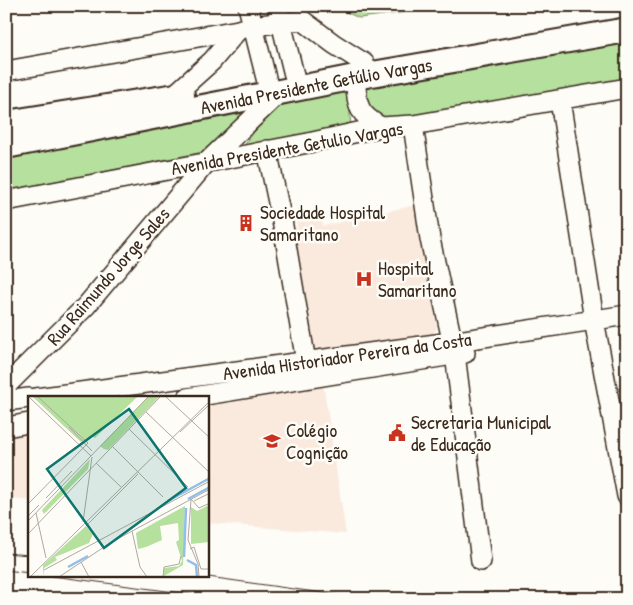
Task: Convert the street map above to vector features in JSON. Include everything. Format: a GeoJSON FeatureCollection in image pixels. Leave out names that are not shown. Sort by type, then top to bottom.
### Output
{"type":"FeatureCollection","features":[{"type":"Feature","properties":{"kind":"main road","name":"Avenida Presidente Getúlio Vargas"},"geometry":{"type":"LineString","coordinates":[[6,146],[278,85],[627,17]]}},
{"type":"Feature","properties":{"kind":"main road","name":"Avenida Presidente Getúlio Vargas"},"geometry":{"type":"LineString","coordinates":[[360,70],[627,30]]}},
{"type":"Feature","properties":{"kind":"main road","name":"Avenida Presidente Getúlio Vargas"},"geometry":{"type":"LineString","coordinates":[[6,123],[173,96],[278,85]]}},
{"type":"Feature","properties":{"kind":"street"},"geometry":{"type":"LineString","coordinates":[[248,6],[245,28],[278,85]]}},
{"type":"Feature","properties":{"kind":"street"},"geometry":{"type":"LineString","coordinates":[[6,71],[245,28],[279,15],[301,13],[360,70],[359,109],[368,120],[381,127]]}},
{"type":"Feature","properties":{"kind":"street"},"geometry":{"type":"LineString","coordinates":[[278,85],[279,15]]}},
{"type":"Feature","properties":{"kind":"street"},"geometry":{"type":"LineString","coordinates":[[173,96],[245,28]]}},
{"type":"Feature","properties":{"kind":"street","name":"Rua Raimundo Jorge Sales"},"geometry":{"type":"LineString","coordinates":[[6,386],[86,306],[206,162],[278,85]]}},
{"type":"Feature","properties":{"kind":"street","name":"Avenida Presidente Getulio Vargas"},"geometry":{"type":"LineString","coordinates":[[6,201],[381,127],[413,125],[627,88]]}},
{"type":"Feature","properties":{"kind":"street"},"geometry":{"type":"LineString","coordinates":[[560,100],[595,326],[627,496]]}},
{"type":"Feature","properties":{"kind":"street"},"geometry":{"type":"LineString","coordinates":[[413,125],[430,239],[453,348],[482,561]]}},
{"type":"Feature","properties":{"kind":"street"},"geometry":{"type":"LineString","coordinates":[[266,150],[283,226],[306,362]]}},
{"type":"Feature","properties":{"kind":"street","name":"Avenida Historiador Pereira da Costa"},"geometry":{"type":"LineString","coordinates":[[51,396],[306,362],[453,348],[595,326],[627,315]]}},
{"type":"Feature","properties":{"kind":"street"},"geometry":{"type":"LineString","coordinates":[[595,326],[627,327]]}},
{"type":"Feature","properties":{"kind":"street"},"geometry":{"type":"LineString","coordinates":[[198,396],[453,348]]}},
{"type":"Feature","properties":{"kind":"street"},"geometry":{"type":"LineString","coordinates":[[6,402],[28,398]]}},
{"type":"Feature","properties":{"kind":"street"},"geometry":{"type":"LineString","coordinates":[[6,427],[28,423]]}},
{"type":"Feature","properties":{"kind":"shaded area","name":"Hospital Samaritano"},"geometry":{"type":"Polygon","coordinates":[[[415,205],[437,328],[432,335],[317,353],[312,347],[292,231],[297,229],[296,222],[322,219],[323,226],[415,205]]]}},
{"type":"Feature","properties":{"kind":"shaded area","name":"Colégio Cognição"},"geometry":{"type":"Polygon","coordinates":[[[322,375],[346,534],[209,523],[209,398],[322,375]]]}},
{"type":"Feature","properties":{"kind":"shaded area"},"geometry":{"type":"Polygon","coordinates":[[[28,423],[28,501],[6,498],[6,427],[28,423]]]}},
{"type":"Feature","properties":{"kind":"green space"},"geometry":{"type":"Polygon","coordinates":[[[343,6],[457,6],[359,18],[341,10],[343,6]]]}},
{"type":"Feature","properties":{"kind":"green space"},"geometry":{"type":"Polygon","coordinates":[[[627,30],[627,85],[413,125],[369,120],[355,77],[627,30]]]}},
{"type":"Feature","properties":{"kind":"green space"},"geometry":{"type":"Polygon","coordinates":[[[348,88],[351,128],[243,147],[272,108],[348,88]]]}},
{"type":"Feature","properties":{"kind":"green space"},"geometry":{"type":"Polygon","coordinates":[[[252,106],[208,151],[6,191],[6,154],[252,106]]]}},
{"type":"Feature","properties":{"kind":"tram line"},"geometry":{"type":"LineString","coordinates":[[6,553],[28,555]]}},
{"type":"Feature","properties":{"kind":"tram line"},"geometry":{"type":"LineString","coordinates":[[6,570],[28,573]]}},
{"type":"Feature","properties":{"kind":"tram line"},"geometry":{"type":"LineString","coordinates":[[209,577],[365,599]]}},
{"type":"Feature","properties":{"kind":"tram line"},"geometry":{"type":"LineString","coordinates":[[67,578],[228,599]]}},
{"type":"Feature","properties":{"kind":"place","name":"Sociedade Hospital Samaritano"},"geometry":{"type":"Point","coordinates":[246,223]}},
{"type":"Feature","properties":{"kind":"place","name":"Hospital Samaritano"},"geometry":{"type":"Point","coordinates":[364,279]}},
{"type":"Feature","properties":{"kind":"place","name":"Secretaria Municipal de Educação"},"geometry":{"type":"Point","coordinates":[397,433]}},
{"type":"Feature","properties":{"kind":"place","name":"Colégio Cognição"},"geometry":{"type":"Point","coordinates":[272,441]}}]}
